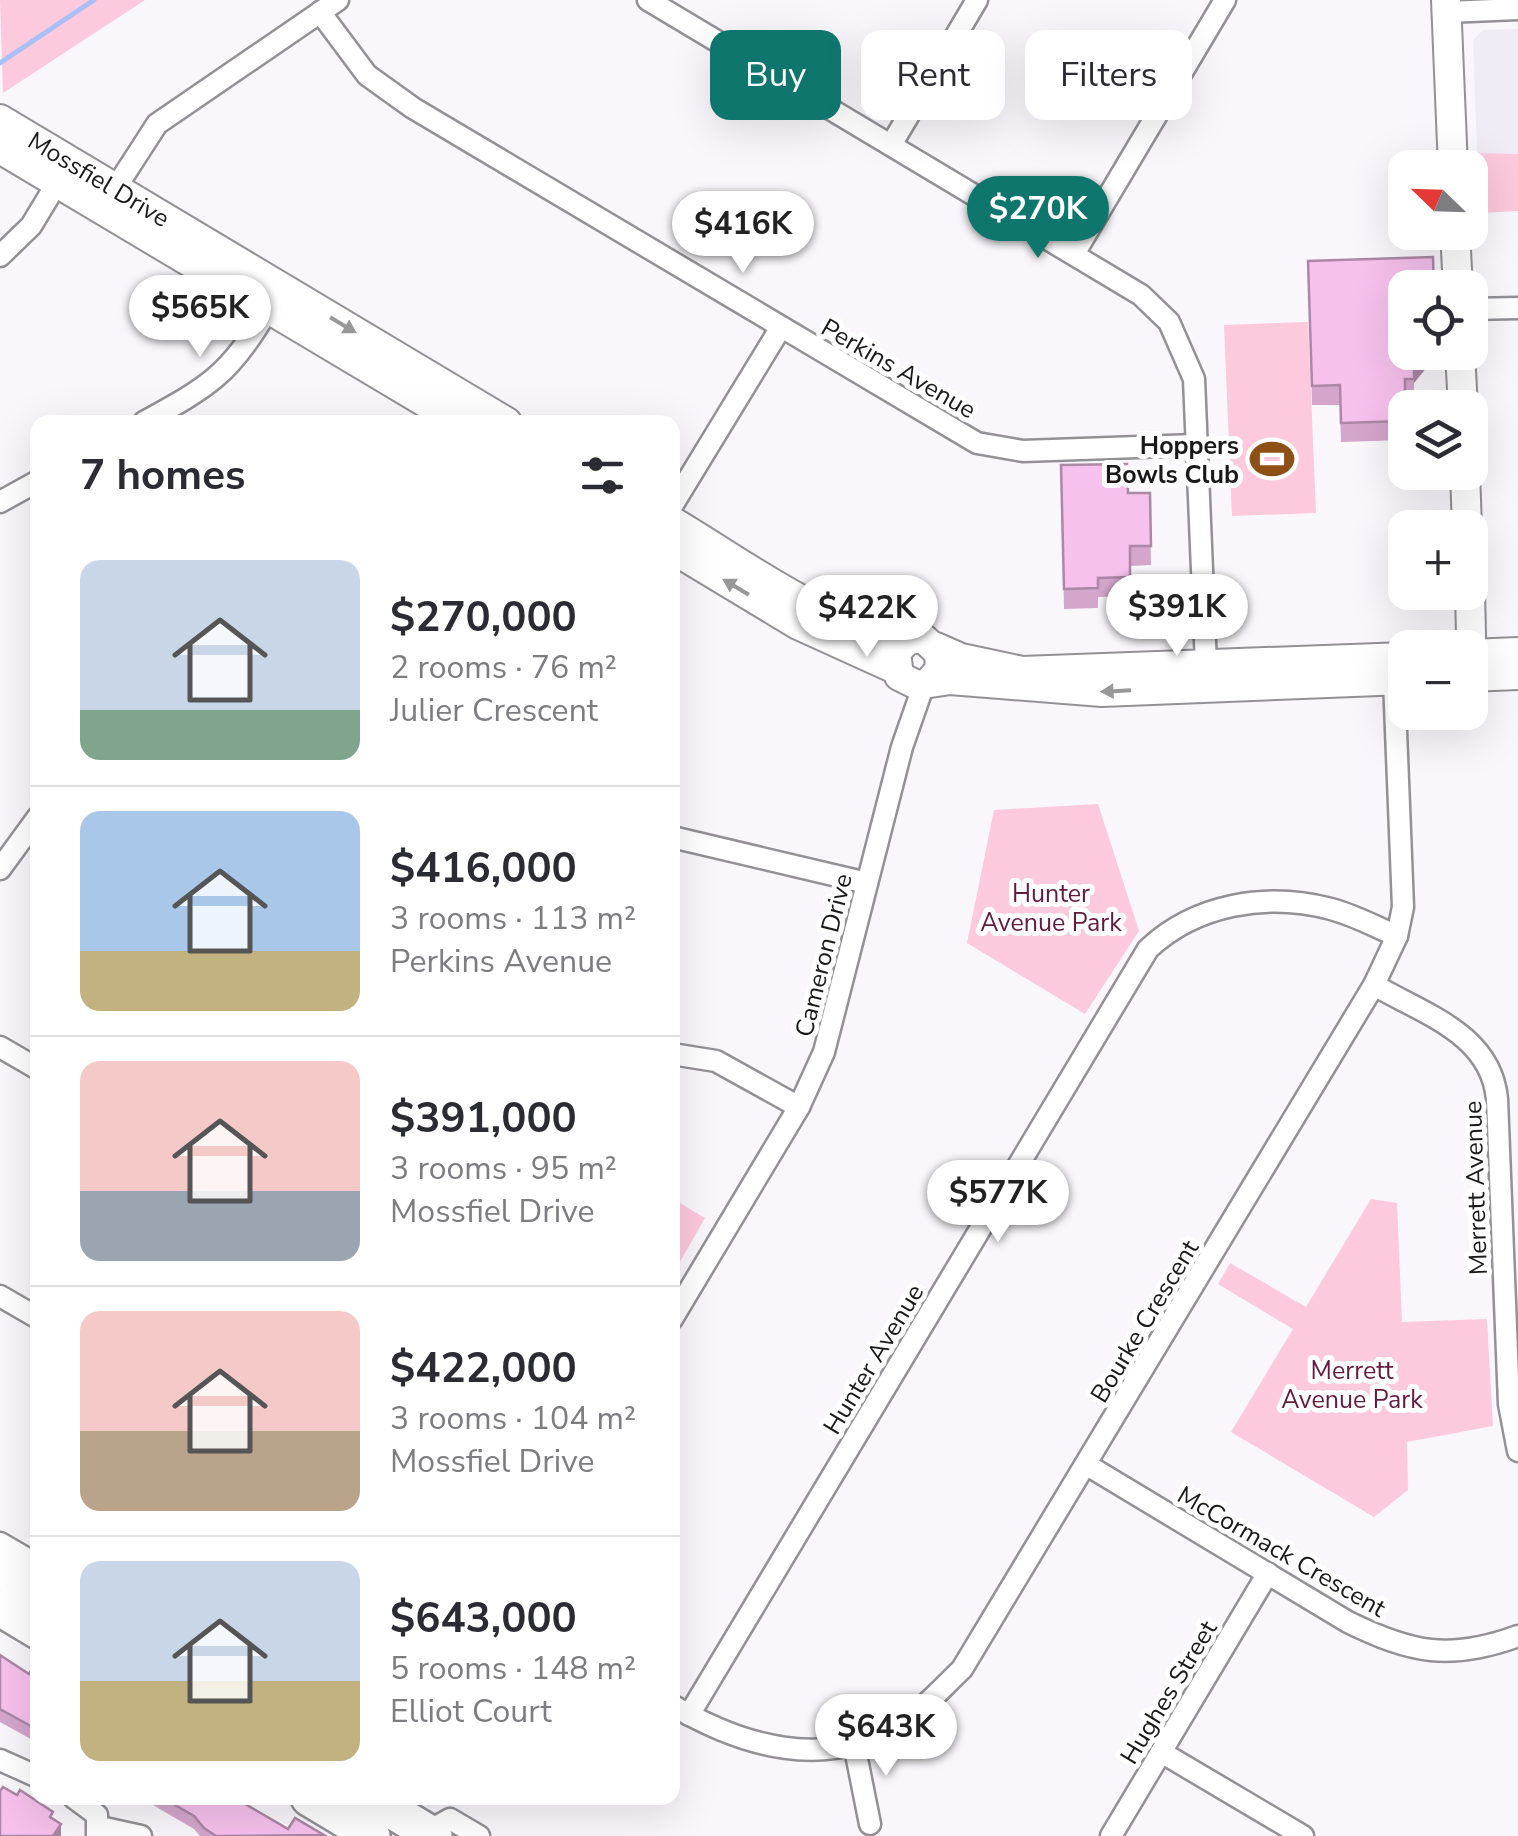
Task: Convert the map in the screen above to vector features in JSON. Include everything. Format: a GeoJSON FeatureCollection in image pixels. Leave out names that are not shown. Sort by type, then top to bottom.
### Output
{"type":"FeatureCollection","features":[{"type":"Feature","properties":{"kind":"highway"},"geometry":{"type":"LineString","coordinates":[[0,1570],[30,1588]]}},
{"type":"Feature","properties":{"kind":"highway"},"geometry":{"type":"LineString","coordinates":[[0,1608],[30,1626]]}},
{"type":"Feature","properties":{"kind":"highway"},"geometry":{"type":"LineString","coordinates":[[338,1805],[376,1814],[429,1835]]}},
{"type":"Feature","properties":{"kind":"street"},"geometry":{"type":"LineString","coordinates":[[648,0],[1141,295],[1169,322],[1194,379],[1206,675]]}},
{"type":"Feature","properties":{"kind":"street"},"geometry":{"type":"LineString","coordinates":[[891,144],[977,0]]}},
{"type":"Feature","properties":{"kind":"street"},"geometry":{"type":"LineString","coordinates":[[1074,254],[1226,0]]}},
{"type":"Feature","properties":{"kind":"street"},"geometry":{"type":"LineString","coordinates":[[108,200],[156,124],[329,6]]}},
{"type":"Feature","properties":{"kind":"street","name":"Perkins Avenue"},"geometry":{"type":"LineString","coordinates":[[329,6],[345,50],[388,92],[990,448],[1023,451],[1196,445]]}},
{"type":"Feature","properties":{"kind":"street"},"geometry":{"type":"LineString","coordinates":[[1451,150],[1447,6],[1518,9]]}},
{"type":"Feature","properties":{"kind":"street","name":"Mossfiel Drive"},"geometry":{"type":"LineString","coordinates":[[0,119],[64,173],[108,200],[274,298],[493,415]]}},
{"type":"Feature","properties":{"kind":"street","name":"Mossfiel Drive"},"geometry":{"type":"LineString","coordinates":[[0,149],[64,173]]}},
{"type":"Feature","properties":{"kind":"street"},"geometry":{"type":"LineString","coordinates":[[0,256],[31,226],[64,173]]}},
{"type":"Feature","properties":{"kind":"street"},"geometry":{"type":"LineString","coordinates":[[157,415],[205,389],[232,366],[274,298]]}},
{"type":"Feature","properties":{"kind":"street","name":"Mossfiel Drive"},"geometry":{"type":"LineString","coordinates":[[274,298],[448,415]]}},
{"type":"Feature","properties":{"kind":"street"},"geometry":{"type":"LineString","coordinates":[[1488,309],[1518,308]]}},
{"type":"Feature","properties":{"kind":"street"},"geometry":{"type":"LineString","coordinates":[[680,493],[780,327]]}},
{"type":"Feature","properties":{"kind":"street"},"geometry":{"type":"LineString","coordinates":[[0,502],[30,485]]}},
{"type":"Feature","properties":{"kind":"street"},"geometry":{"type":"LineString","coordinates":[[680,526],[810,603],[875,632],[908,640],[923,638],[961,658],[1022,671],[1206,675],[1388,668]]}},
{"type":"Feature","properties":{"kind":"street"},"geometry":{"type":"LineString","coordinates":[[680,554],[798,626],[912,678],[1102,692],[1206,675]]}},
{"type":"Feature","properties":{"kind":"street"},"geometry":{"type":"LineString","coordinates":[[908,640],[896,652],[912,678]]}},
{"type":"Feature","properties":{"kind":"street"},"geometry":{"type":"LineString","coordinates":[[912,678],[941,662],[936,647]]}},
{"type":"Feature","properties":{"kind":"street"},"geometry":{"type":"LineString","coordinates":[[1488,660],[1518,652]]}},
{"type":"Feature","properties":{"kind":"street"},"geometry":{"type":"LineString","coordinates":[[1488,669],[1518,675]]}},
{"type":"Feature","properties":{"kind":"street","name":"Cameron Drive"},"geometry":{"type":"LineString","coordinates":[[680,1306],[799,1106],[836,1018],[902,747],[912,678]]}},
{"type":"Feature","properties":{"kind":"street","name":"Bourke Crescent"},"geometry":{"type":"LineString","coordinates":[[681,1710],[748,1742],[787,1749],[854,1744],[896,1726],[962,1669],[1374,985],[1397,936],[1403,882],[1400,730]]}},
{"type":"Feature","properties":{"kind":"street"},"geometry":{"type":"LineString","coordinates":[[0,869],[30,828]]}},
{"type":"Feature","properties":{"kind":"street"},"geometry":{"type":"LineString","coordinates":[[680,838],[867,883]]}},
{"type":"Feature","properties":{"kind":"street","name":"Hunter Avenue"},"geometry":{"type":"LineString","coordinates":[[681,1710],[1148,950],[1181,922],[1249,904],[1333,909],[1397,936]]}},
{"type":"Feature","properties":{"kind":"street","name":"Merrett Avenue"},"geometry":{"type":"LineString","coordinates":[[1374,985],[1466,1038],[1492,1067],[1497,1099],[1509,1404],[1518,1452]]}},
{"type":"Feature","properties":{"kind":"street"},"geometry":{"type":"LineString","coordinates":[[0,1046],[30,1064]]}},
{"type":"Feature","properties":{"kind":"street"},"geometry":{"type":"LineString","coordinates":[[680,1055],[716,1061],[799,1106]]}},
{"type":"Feature","properties":{"kind":"street"},"geometry":{"type":"LineString","coordinates":[[0,1296],[30,1313]]}},
{"type":"Feature","properties":{"kind":"street","name":"McCormack Crescent"},"geometry":{"type":"LineString","coordinates":[[1088,1465],[1348,1622],[1390,1642],[1425,1652],[1456,1652],[1518,1636]]}},
{"type":"Feature","properties":{"kind":"street"},"geometry":{"type":"LineString","coordinates":[[0,1543],[30,1560]]}},
{"type":"Feature","properties":{"kind":"street","name":"Hughes Street"},"geometry":{"type":"LineString","coordinates":[[1111,1836],[1268,1573]]}},
{"type":"Feature","properties":{"kind":"street"},"geometry":{"type":"LineString","coordinates":[[854,1744],[870,1824]]}},
{"type":"Feature","properties":{"kind":"street"},"geometry":{"type":"LineString","coordinates":[[1161,1752],[1303,1836]]}},
{"type":"Feature","properties":{"kind":"street"},"geometry":{"type":"LineString","coordinates":[[0,1760],[30,1773]]}},
{"type":"Feature","properties":{"kind":"street"},"geometry":{"type":"LineString","coordinates":[[83,1805],[97,1816],[98,1831],[141,1836]]}},
{"type":"Feature","properties":{"kind":"street"},"geometry":{"type":"LineString","coordinates":[[429,1835],[450,1818],[478,1836]]}},
{"type":"Feature","properties":{"kind":"shaded area"},"geometry":{"type":"Polygon","coordinates":[[[1518,29],[1518,154],[1477,150],[1473,40],[1483,30],[1518,29]]]}},
{"type":"Feature","properties":{"kind":"green space"},"geometry":{"type":"Polygon","coordinates":[[[0,0],[145,0],[3,93],[0,0]]]}},
{"type":"Feature","properties":{"kind":"green space"},"geometry":{"type":"Polygon","coordinates":[[[1488,153],[1518,154],[1518,211],[1488,213],[1488,153]]]}},
{"type":"Feature","properties":{"kind":"green space","name":"Hoppers Bowls Club"},"geometry":{"type":"Polygon","coordinates":[[[1308,322],[1316,513],[1232,516],[1224,325],[1308,322]]]}},
{"type":"Feature","properties":{"kind":"green space","name":"Hunter Avenue Park"},"geometry":{"type":"Polygon","coordinates":[[[1098,804],[1139,931],[1085,1014],[967,943],[994,810],[1098,804]]]}},
{"type":"Feature","properties":{"kind":"green space","name":"Merrett Avenue Park"},"geometry":{"type":"Polygon","coordinates":[[[1371,1199],[1397,1203],[1402,1322],[1487,1319],[1493,1426],[1407,1442],[1408,1490],[1374,1517],[1231,1432],[1293,1329],[1218,1284],[1230,1263],[1306,1307],[1371,1199]]]}},
{"type":"Feature","properties":{"kind":"green space"},"geometry":{"type":"Polygon","coordinates":[[[680,1203],[705,1218],[680,1262],[680,1203]]]}},
{"type":"Feature","properties":{"kind":"building"},"geometry":{"type":"Polygon","coordinates":[[[1433,257],[1433,270],[1388,270],[1388,370],[1414,370],[1414,379],[1405,379],[1405,390],[1388,390],[1388,422],[1341,423],[1340,385],[1312,386],[1308,261],[1433,257]]]}},
{"type":"Feature","properties":{"kind":"building"},"geometry":{"type":"Polygon","coordinates":[[[1127,464],[1128,493],[1150,493],[1151,546],[1130,546],[1130,577],[1098,578],[1098,588],[1064,589],[1061,465],[1127,464]]]}},
{"type":"Feature","properties":{"kind":"building"},"geometry":{"type":"Polygon","coordinates":[[[0,1655],[30,1672],[30,1726],[0,1709],[0,1655]]]}},
{"type":"Feature","properties":{"kind":"building"},"geometry":{"type":"Polygon","coordinates":[[[3,1787],[17,1795],[20,1790],[30,1797],[30,1805],[42,1805],[53,1812],[50,1817],[61,1824],[53,1836],[0,1836],[3,1787]]]}},
{"type":"Feature","properties":{"kind":"building"},"geometry":{"type":"Polygon","coordinates":[[[175,1805],[247,1805],[288,1829],[295,1818],[324,1835],[216,1836],[175,1805]]]}},
{"type":"Feature","properties":{"kind":"waterway"},"geometry":{"type":"LineString","coordinates":[[0,63],[94,0]]}},
{"type":"Feature","properties":{"kind":"place","name":"Hoppers Bowls Club"},"geometry":{"type":"Point","coordinates":[1272,459]}}]}
